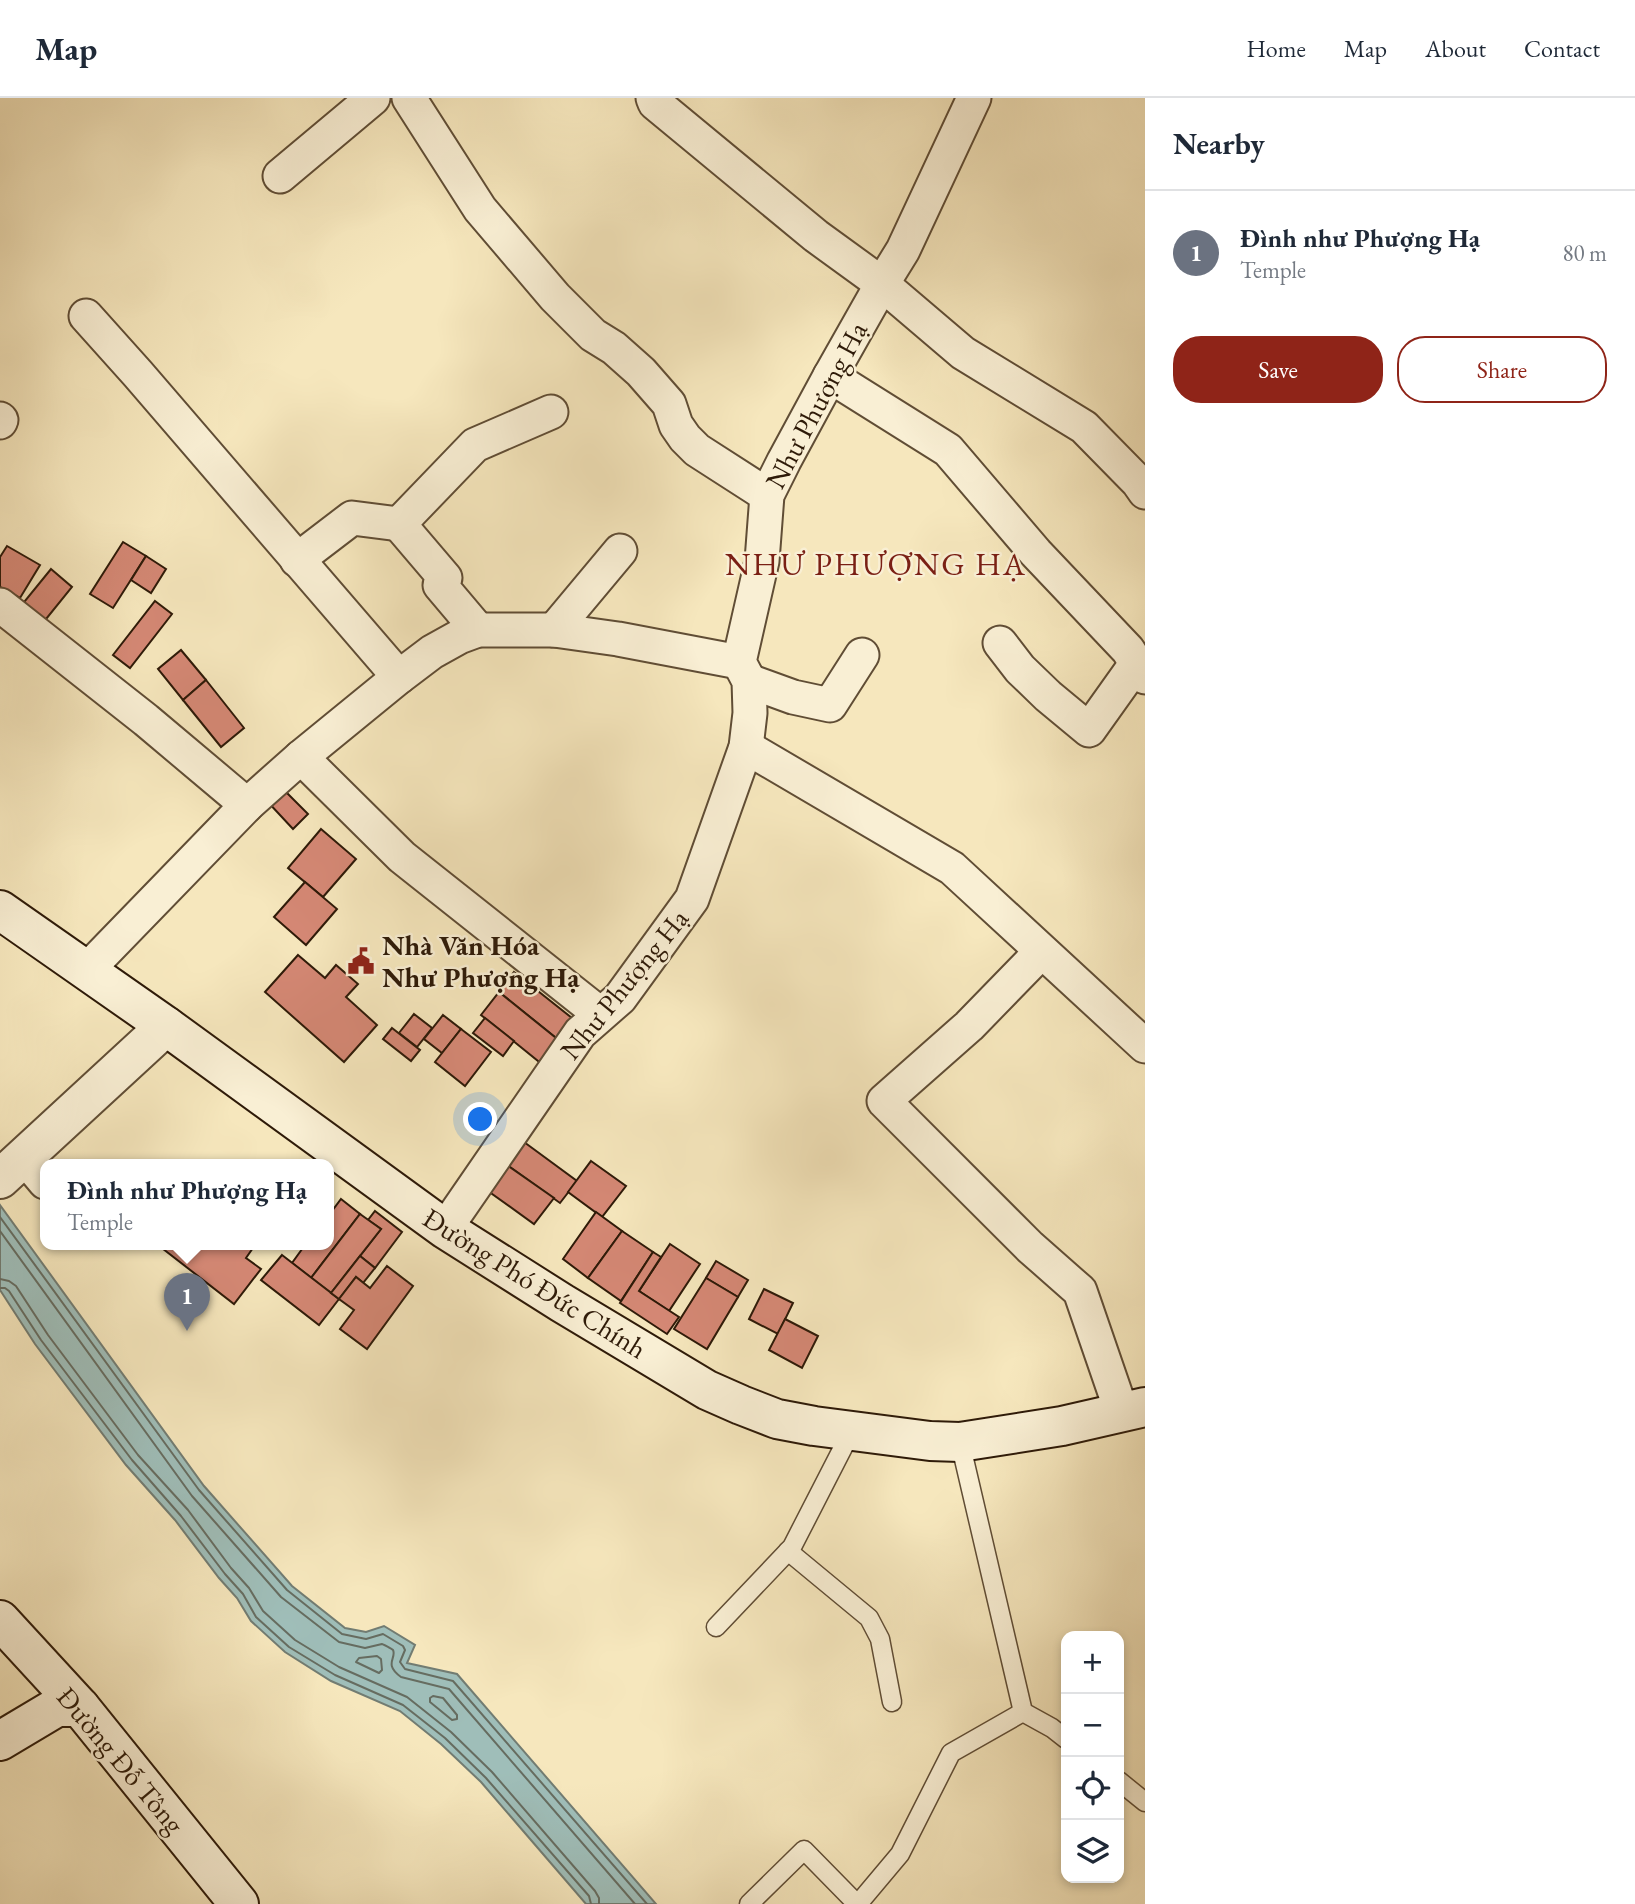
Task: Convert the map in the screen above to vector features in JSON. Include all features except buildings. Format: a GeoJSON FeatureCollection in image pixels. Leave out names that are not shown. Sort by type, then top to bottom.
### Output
{"type":"FeatureCollection","features":[{"type":"Feature","properties":{"kind":"main road","name":"Đường Phó Đức Chính"},"geometry":{"type":"LineString","coordinates":[[0,910],[166,1026],[445,1229],[707,1390],[777,1419],[851,1432],[930,1441],[960,1442],[1062,1426],[1133,1410]]}},
{"type":"Feature","properties":{"kind":"main road"},"geometry":{"type":"LineString","coordinates":[[20,1172],[166,1026]]}},
{"type":"Feature","properties":{"kind":"main road","name":"Đường Đỗ Tông"},"geometry":{"type":"LineString","coordinates":[[0,1619],[80,1707],[239,1904]]}},
{"type":"Feature","properties":{"kind":"main road"},"geometry":{"type":"LineString","coordinates":[[0,1741],[57,1707],[80,1707]]}},
{"type":"Feature","properties":{"kind":"street"},"geometry":{"type":"LineString","coordinates":[[280,176],[373,98]]}},
{"type":"Feature","properties":{"kind":"street"},"geometry":{"type":"LineString","coordinates":[[409,98],[480,209],[555,297],[593,335],[614,348],[641,372],[669,404],[676,425],[697,450],[767,495]]}},
{"type":"Feature","properties":{"kind":"street"},"geometry":{"type":"LineString","coordinates":[[653,98],[655,103],[691,134],[816,236],[881,284],[963,354],[1084,427],[1145,492]]}},
{"type":"Feature","properties":{"kind":"street","name":"Như Phượng Hạ"},"geometry":{"type":"LineString","coordinates":[[445,1229],[580,1033],[620,998],[692,899],[746,747],[750,713],[744,671],[762,561],[767,495],[881,284],[903,250],[974,98]]}},
{"type":"Feature","properties":{"kind":"street"},"geometry":{"type":"LineString","coordinates":[[86,316],[399,677]]}},
{"type":"Feature","properties":{"kind":"street"},"geometry":{"type":"LineString","coordinates":[[830,376],[948,450],[958,474],[1128,650],[1141,671],[1089,730],[1020,669],[1000,643]]}},
{"type":"Feature","properties":{"kind":"street"},"geometry":{"type":"LineString","coordinates":[[399,524],[475,445],[551,412]]}},
{"type":"Feature","properties":{"kind":"street"},"geometry":{"type":"LineString","coordinates":[[298,560],[352,518],[399,524],[446,578],[440,585],[478,630]]}},
{"type":"Feature","properties":{"kind":"street"},"geometry":{"type":"LineString","coordinates":[[554,630],[620,551]]}},
{"type":"Feature","properties":{"kind":"street"},"geometry":{"type":"LineString","coordinates":[[0,605],[146,720],[247,805]]}},
{"type":"Feature","properties":{"kind":"street"},"geometry":{"type":"LineString","coordinates":[[86,971],[247,805],[399,677],[459,637],[478,630],[554,630],[618,639],[744,671],[793,697],[830,705],[862,655]]}},
{"type":"Feature","properties":{"kind":"street"},"geometry":{"type":"LineString","coordinates":[[746,747],[953,869],[1145,1046]]}},
{"type":"Feature","properties":{"kind":"street"},"geometry":{"type":"LineString","coordinates":[[301,757],[402,857],[600,1014]]}},
{"type":"Feature","properties":{"kind":"street"},"geometry":{"type":"LineString","coordinates":[[1041,952],[969,1026],[884,1101],[1030,1247],[1080,1291],[1133,1410]]}},
{"type":"Feature","properties":{"kind":"lane"},"geometry":{"type":"LineString","coordinates":[[716,1627],[792,1547],[851,1432]]}},
{"type":"Feature","properties":{"kind":"lane"},"geometry":{"type":"LineString","coordinates":[[960,1442],[1023,1712],[1061,1736]]}},
{"type":"Feature","properties":{"kind":"lane"},"geometry":{"type":"LineString","coordinates":[[788,1552],[869,1618],[880,1639],[892,1702]]}},
{"type":"Feature","properties":{"kind":"lane"},"geometry":{"type":"LineString","coordinates":[[749,1904],[804,1850],[858,1904],[900,1854],[951,1753],[1023,1712]]}},
{"type":"Feature","properties":{"kind":"lane"},"geometry":{"type":"LineString","coordinates":[[1124,1785],[1145,1802]]}},
{"type":"Feature","properties":{"kind":"water"},"geometry":{"type":"Polygon","coordinates":[[[0,1205],[204,1486],[292,1586],[345,1628],[366,1632],[384,1626],[415,1645],[407,1663],[457,1674],[656,1904],[586,1904],[481,1782],[441,1744],[400,1711],[331,1681],[285,1652],[251,1621],[237,1598],[175,1520],[126,1465],[35,1344],[0,1290],[0,1205]]]}},
{"type":"Feature","properties":{"kind":"place","name":"Nhà Văn Hóa Như Phượng Hạ"},"geometry":{"type":"Point","coordinates":[361,961]}},
{"type":"Feature","properties":{"kind":"place","name":"Đình như Phượng Hạ"},"geometry":{"type":"Point","coordinates":[187,1331]}},
{"type":"Feature","properties":{"kind":"district","name":"NHƯ PHƯỢNG HẠ"},"geometry":{"type":"Point","coordinates":[876,564]}}]}
